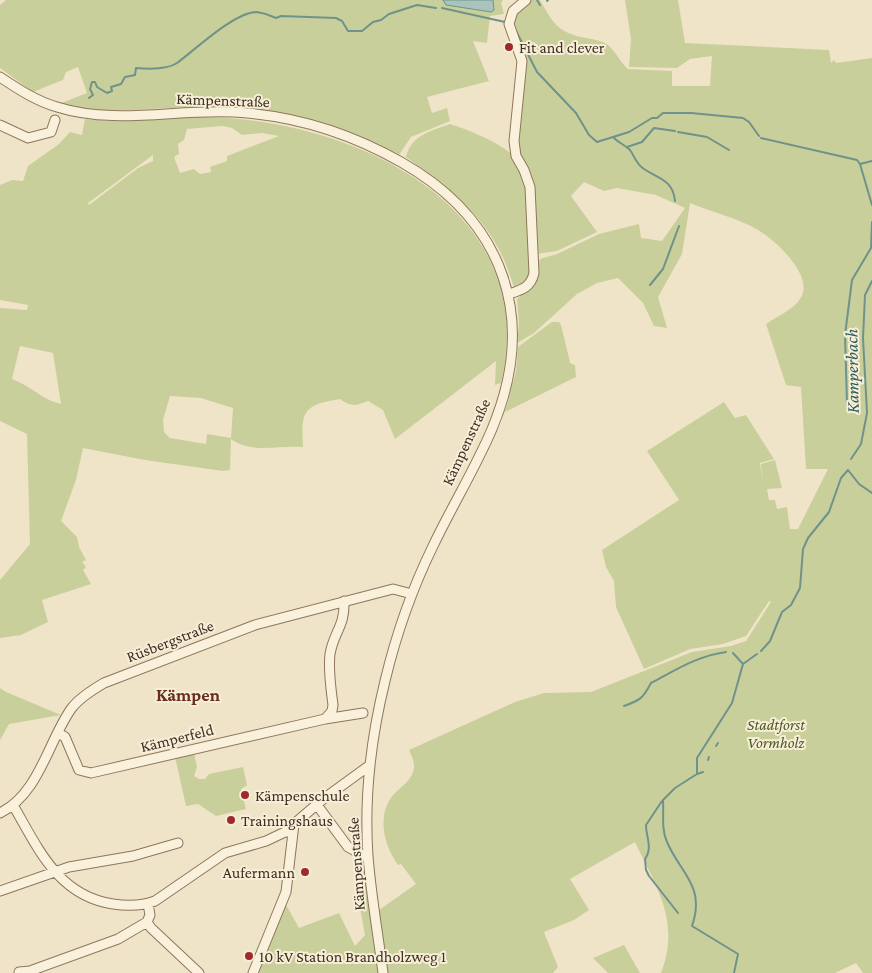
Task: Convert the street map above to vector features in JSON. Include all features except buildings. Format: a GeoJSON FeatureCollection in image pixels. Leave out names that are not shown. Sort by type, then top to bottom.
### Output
{"type":"FeatureCollection","features":[{"type":"Feature","properties":{"kind":"street"},"geometry":{"type":"LineString","coordinates":[[509,294],[524,289],[532,281],[534,272],[530,186],[516,156],[514,141],[522,61],[509,24],[513,11],[526,0]]}},
{"type":"Feature","properties":{"kind":"street","name":"Kämpenstraße"},"geometry":{"type":"LineString","coordinates":[[0,76],[44,102],[84,113],[112,116],[236,112],[296,121],[356,140],[416,171],[454,200],[471,216],[495,252],[509,294],[512,310],[513,348],[501,404],[485,444],[432,549],[412,594],[384,683],[370,765],[367,805],[368,858],[382,973]]}},
{"type":"Feature","properties":{"kind":"street"},"geometry":{"type":"LineString","coordinates":[[0,126],[28,138],[51,132],[55,120]]}},
{"type":"Feature","properties":{"kind":"street","name":"Rüsbergstraße"},"geometry":{"type":"LineString","coordinates":[[0,813],[12,805],[32,783],[72,708],[91,691],[104,683],[255,625],[393,589],[412,594]]}},
{"type":"Feature","properties":{"kind":"street"},"geometry":{"type":"LineString","coordinates":[[325,719],[332,711],[333,705],[330,654],[335,636],[343,624],[344,601]]}},
{"type":"Feature","properties":{"kind":"street","name":"Kämperfeld"},"geometry":{"type":"LineString","coordinates":[[58,733],[65,737],[75,766],[83,773],[91,773],[325,719],[364,713]]}},
{"type":"Feature","properties":{"kind":"street"},"geometry":{"type":"LineString","coordinates":[[253,973],[286,892],[290,877],[293,832],[297,820],[370,765]]}},
{"type":"Feature","properties":{"kind":"street"},"geometry":{"type":"LineString","coordinates":[[12,805],[54,872],[73,889],[95,900],[116,905],[148,904],[176,889],[225,853],[266,842],[285,832],[293,832]]}},
{"type":"Feature","properties":{"kind":"street"},"geometry":{"type":"LineString","coordinates":[[317,805],[348,846],[368,858]]}},
{"type":"Feature","properties":{"kind":"street"},"geometry":{"type":"LineString","coordinates":[[0,891],[86,863],[132,856],[178,843]]}},
{"type":"Feature","properties":{"kind":"street"},"geometry":{"type":"LineString","coordinates":[[19,972],[30,970],[118,939],[147,922],[150,914],[148,904]]}},
{"type":"Feature","properties":{"kind":"street"},"geometry":{"type":"LineString","coordinates":[[147,922],[199,973]]}},
{"type":"Feature","properties":{"kind":"green space"},"geometry":{"type":"Polygon","coordinates":[[[6,0],[503,0],[501,3],[504,14],[490,16],[487,43],[473,41],[489,81],[427,97],[432,113],[447,108],[450,121],[411,137],[399,155],[328,127],[280,114],[255,110],[186,107],[95,110],[59,104],[87,93],[78,67],[66,72],[63,80],[33,92],[0,68],[0,5],[6,0]]]}},
{"type":"Feature","properties":{"kind":"green space","name":"Stadtforst Vormholz"},"geometry":{"type":"Polygon","coordinates":[[[527,0],[540,0],[553,21],[563,30],[608,45],[628,69],[672,71],[672,86],[710,86],[712,56],[690,59],[677,68],[629,67],[631,39],[625,0],[678,0],[685,43],[829,50],[831,63],[834,60],[836,63],[872,58],[872,973],[863,973],[856,963],[835,973],[661,973],[668,937],[667,921],[658,890],[635,842],[570,879],[589,910],[574,920],[544,932],[558,967],[553,973],[386,973],[379,910],[416,884],[401,864],[398,865],[393,857],[385,838],[384,829],[385,810],[389,801],[408,781],[414,769],[414,763],[409,750],[515,702],[544,693],[591,692],[692,652],[731,646],[746,641],[771,602],[769,601],[746,636],[723,644],[690,649],[644,669],[616,607],[614,581],[606,567],[602,550],[679,500],[647,451],[724,402],[735,418],[746,415],[774,459],[760,463],[763,481],[761,464],[775,460],[782,488],[767,489],[769,500],[775,500],[777,509],[787,507],[790,529],[798,529],[828,469],[806,469],[801,387],[786,385],[766,324],[797,303],[803,290],[803,280],[783,250],[758,230],[742,222],[690,203],[682,254],[658,297],[667,328],[654,326],[643,303],[618,278],[597,283],[577,294],[534,333],[517,343],[519,323],[517,299],[532,287],[540,259],[557,254],[599,234],[639,224],[641,238],[662,241],[685,208],[656,195],[617,188],[604,191],[584,182],[571,196],[597,232],[557,251],[536,254],[534,217],[517,150],[525,63],[511,19],[527,0]]]}},
{"type":"Feature","properties":{"kind":"green space"},"geometry":{"type":"Polygon","coordinates":[[[191,117],[249,120],[308,132],[366,152],[418,180],[461,218],[492,264],[506,319],[501,383],[495,385],[496,361],[395,439],[383,410],[368,401],[354,405],[340,399],[318,404],[307,412],[304,418],[303,447],[256,448],[239,444],[231,439],[230,470],[223,471],[145,460],[83,448],[76,480],[61,521],[77,537],[79,547],[86,560],[82,562],[86,567],[83,570],[91,584],[42,600],[48,622],[21,635],[0,638],[0,580],[30,544],[27,434],[0,421],[0,308],[27,310],[28,305],[0,300],[0,185],[12,180],[23,181],[28,166],[59,144],[70,132],[82,135],[85,119],[113,121],[191,117]],[[222,126],[187,129],[184,140],[178,144],[179,154],[174,157],[180,173],[194,169],[200,174],[211,172],[210,167],[227,161],[227,156],[279,136],[262,133],[242,135],[232,128],[222,126]],[[153,155],[88,203],[89,205],[138,168],[153,161],[153,155]],[[20,346],[12,379],[61,404],[53,353],[20,346]],[[170,396],[163,420],[164,432],[170,438],[206,444],[207,434],[231,438],[233,408],[201,398],[170,396]]]}},
{"type":"Feature","properties":{"kind":"green space"},"geometry":{"type":"Polygon","coordinates":[[[450,124],[475,133],[503,147],[515,158],[522,170],[530,198],[532,228],[532,272],[526,283],[514,288],[497,245],[473,212],[442,184],[406,157],[412,144],[417,139],[450,124]]]}},
{"type":"Feature","properties":{"kind":"green space"},"geometry":{"type":"Polygon","coordinates":[[[552,322],[559,322],[561,325],[570,363],[575,365],[576,377],[505,412],[516,371],[518,347],[552,322]]]}},
{"type":"Feature","properties":{"kind":"green space"},"geometry":{"type":"Polygon","coordinates":[[[0,688],[61,715],[9,724],[0,740],[0,688]]]}},
{"type":"Feature","properties":{"kind":"green space"},"geometry":{"type":"Polygon","coordinates":[[[194,753],[197,767],[194,776],[199,779],[205,779],[209,774],[243,767],[247,785],[241,789],[246,809],[216,816],[198,804],[186,806],[175,757],[194,753]]]}},
{"type":"Feature","properties":{"kind":"green space"},"geometry":{"type":"Polygon","coordinates":[[[357,855],[366,860],[380,973],[259,973],[261,968],[260,961],[284,901],[299,928],[339,913],[355,946],[365,935],[358,897],[357,855]]]}},
{"type":"Feature","properties":{"kind":"green space"},"geometry":{"type":"Polygon","coordinates":[[[624,945],[640,973],[608,973],[593,958],[624,945]]]}},
{"type":"Feature","properties":{"kind":"water"},"geometry":{"type":"Polygon","coordinates":[[[443,0],[493,0],[494,10],[491,12],[446,5],[443,0]]]}},
{"type":"Feature","properties":{"kind":"waterway"},"geometry":{"type":"LineString","coordinates":[[537,0],[540,5]]}},
{"type":"Feature","properties":{"kind":"waterway","name":"Kamperbach"},"geometry":{"type":"LineString","coordinates":[[89,98],[93,95],[90,89],[92,82],[95,82],[97,87],[107,93],[112,91],[111,87],[121,84],[125,77],[135,75],[136,68],[146,69],[173,65],[226,25],[248,14],[257,12],[276,18],[281,16],[336,18],[342,21],[348,31],[362,31],[373,22],[381,20],[389,14],[417,5],[436,8]]}},
{"type":"Feature","properties":{"kind":"waterway","name":"Kamperbach"},"geometry":{"type":"LineString","coordinates":[[442,8],[505,22]]}},
{"type":"Feature","properties":{"kind":"waterway","name":"Kamperbach"},"geometry":{"type":"LineString","coordinates":[[516,31],[537,72],[576,113],[589,135],[597,142],[629,132],[663,113],[691,113],[743,118],[749,122],[759,136]]}},
{"type":"Feature","properties":{"kind":"waterway"},"geometry":{"type":"LineString","coordinates":[[627,147],[642,142],[654,128],[675,131]]}},
{"type":"Feature","properties":{"kind":"waterway"},"geometry":{"type":"LineString","coordinates":[[678,132],[707,137],[729,150]]}},
{"type":"Feature","properties":{"kind":"waterway"},"geometry":{"type":"LineString","coordinates":[[614,138],[630,150],[641,167],[668,184],[674,194],[675,201]]}},
{"type":"Feature","properties":{"kind":"waterway","name":"Kamperbach"},"geometry":{"type":"LineString","coordinates":[[761,138],[857,160],[860,164],[872,205]]}},
{"type":"Feature","properties":{"kind":"waterway"},"geometry":{"type":"LineString","coordinates":[[860,164],[872,161]]}},
{"type":"Feature","properties":{"kind":"waterway"},"geometry":{"type":"LineString","coordinates":[[847,404],[845,335],[852,280],[871,248],[872,222]]}},
{"type":"Feature","properties":{"kind":"waterway"},"geometry":{"type":"LineString","coordinates":[[650,285],[663,269],[679,226]]}},
{"type":"Feature","properties":{"kind":"waterway","name":"Kamperbach"},"geometry":{"type":"LineString","coordinates":[[851,459],[861,444],[867,413],[863,338],[865,295],[872,281]]}},
{"type":"Feature","properties":{"kind":"waterway","name":"Kamperbach"},"geometry":{"type":"LineString","coordinates":[[761,651],[770,641],[782,612],[791,605],[800,588],[803,549],[808,538],[829,512],[841,478],[848,470],[859,484],[872,493]]}},
{"type":"Feature","properties":{"kind":"waterway"},"geometry":{"type":"LineString","coordinates":[[624,706],[638,700],[651,683],[669,673],[696,660],[726,652]]}},
{"type":"Feature","properties":{"kind":"waterway"},"geometry":{"type":"LineString","coordinates":[[733,653],[743,664]]}},
{"type":"Feature","properties":{"kind":"waterway","name":"Kamperbach"},"geometry":{"type":"LineString","coordinates":[[734,973],[738,954],[692,926],[696,900],[694,890],[672,853],[665,837],[663,800],[675,788],[697,774],[697,758],[732,703],[743,664],[757,654]]}},
{"type":"Feature","properties":{"kind":"waterway","name":"Kamperbach"},"geometry":{"type":"LineString","coordinates":[[697,774],[703,772]]}},
{"type":"Feature","properties":{"kind":"waterway"},"geometry":{"type":"LineString","coordinates":[[662,801],[646,825],[649,847],[645,859],[646,870],[678,913]]}},
{"type":"Feature","properties":{"kind":"place","name":"Fit and clever"},"geometry":{"type":"Point","coordinates":[509,47]}},
{"type":"Feature","properties":{"kind":"place","name":"Kämpenschule"},"geometry":{"type":"Point","coordinates":[245,795]}},
{"type":"Feature","properties":{"kind":"place","name":"Trainingshaus"},"geometry":{"type":"Point","coordinates":[231,820]}},
{"type":"Feature","properties":{"kind":"place","name":"Aufermann"},"geometry":{"type":"Point","coordinates":[305,872]}},
{"type":"Feature","properties":{"kind":"place","name":"10 kV Station Brandholzweg 1"},"geometry":{"type":"Point","coordinates":[249,956]}},
{"type":"Feature","properties":{"kind":"district","name":"Kämpen"},"geometry":{"type":"Point","coordinates":[188,695]}}]}
